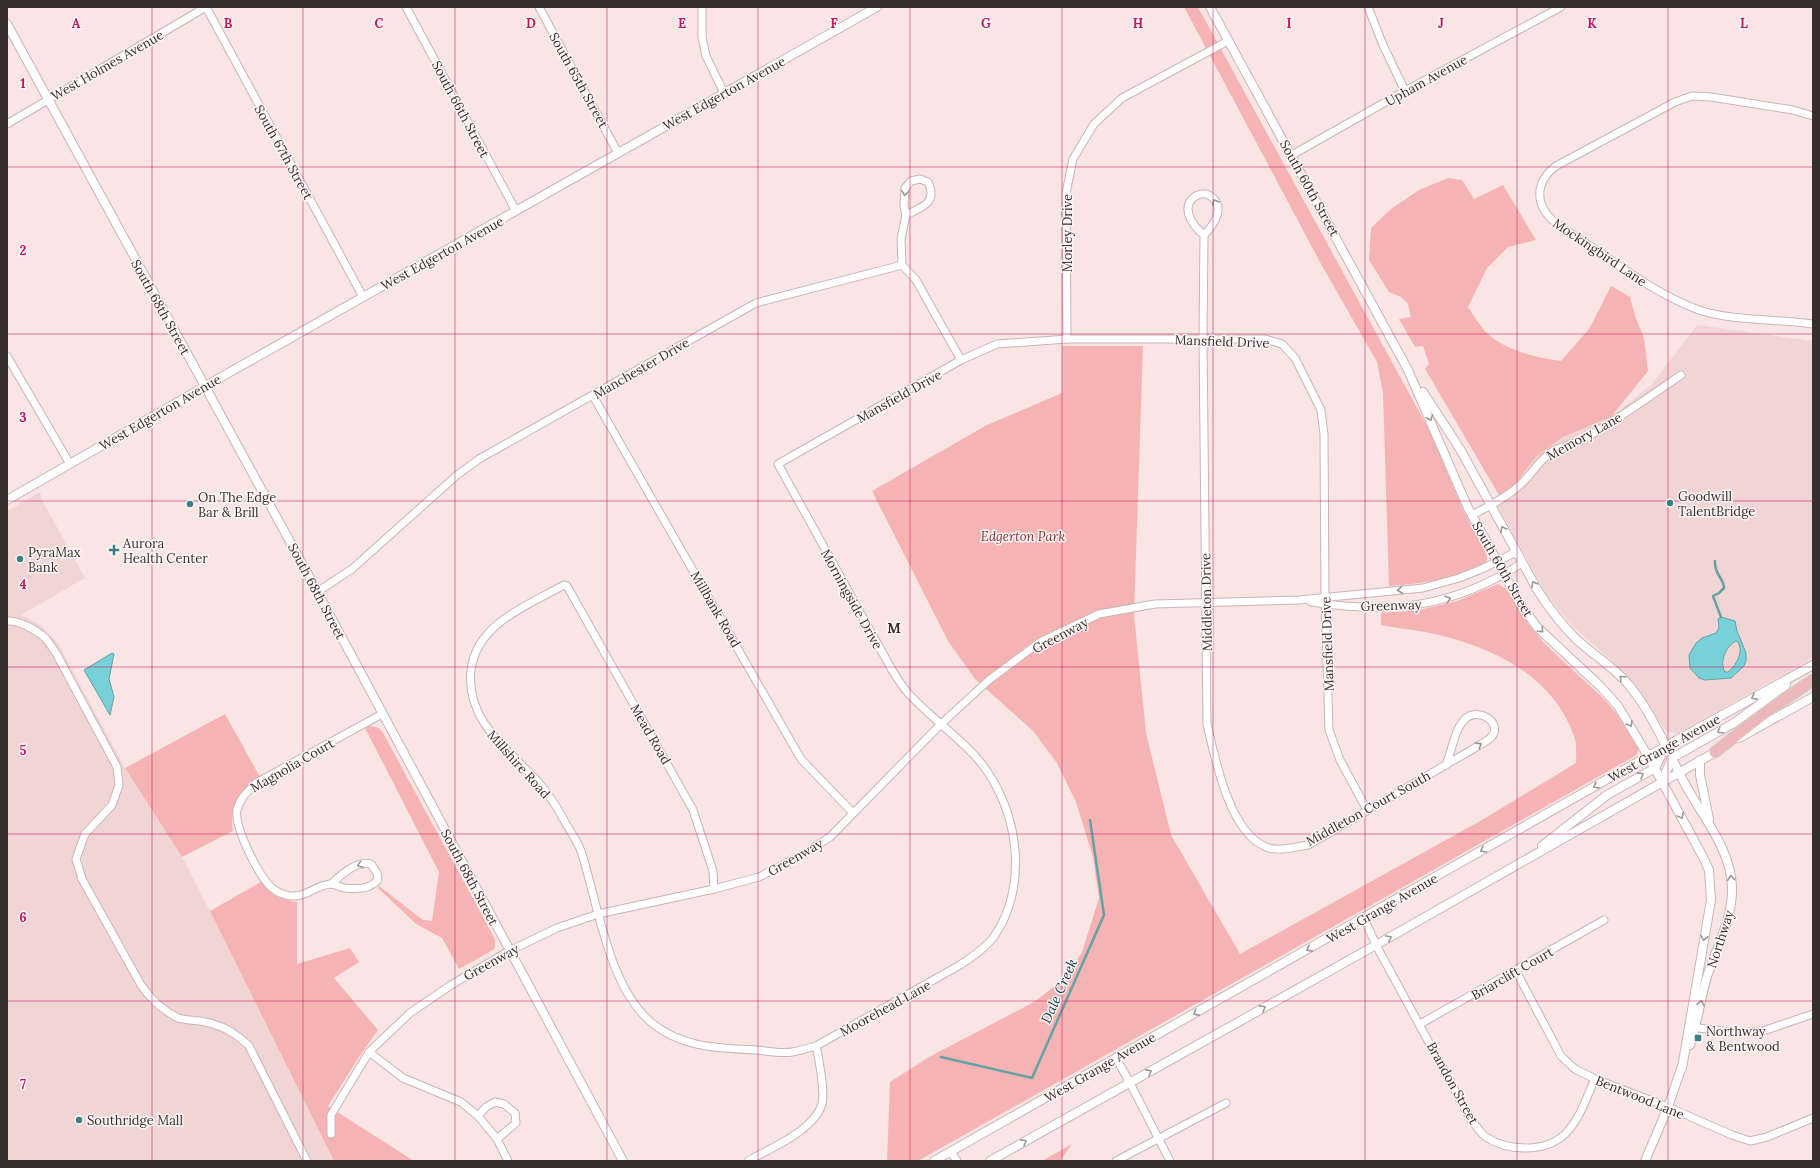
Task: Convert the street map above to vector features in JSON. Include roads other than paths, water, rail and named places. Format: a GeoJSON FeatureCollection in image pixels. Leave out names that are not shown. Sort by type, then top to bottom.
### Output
{"type":"FeatureCollection","features":[{"type":"Feature","properties":{"kind":"main road"},"geometry":{"type":"LineString","coordinates":[[1715,752],[1770,709],[1813,680]]}},
{"type":"Feature","properties":{"kind":"street","name":"West Holmes Avenue"},"geometry":{"type":"LineString","coordinates":[[7,124],[206,7]]}},
{"type":"Feature","properties":{"kind":"street","name":"South 67th Street"},"geometry":{"type":"LineString","coordinates":[[206,7],[363,296]]}},
{"type":"Feature","properties":{"kind":"street","name":"South 66th Street"},"geometry":{"type":"LineString","coordinates":[[406,7],[516,211]]}},
{"type":"Feature","properties":{"kind":"street","name":"South 65th Street"},"geometry":{"type":"LineString","coordinates":[[539,7],[618,153]]}},
{"type":"Feature","properties":{"kind":"street"},"geometry":{"type":"LineString","coordinates":[[702,7],[702,37],[706,56],[724,93]]}},
{"type":"Feature","properties":{"kind":"street","name":"West Edgerton Avenue"},"geometry":{"type":"LineString","coordinates":[[7,500],[363,296],[877,7]]}},
{"type":"Feature","properties":{"kind":"street","name":"South 60th Street"},"geometry":{"type":"LineString","coordinates":[[1210,7],[1408,370],[1472,515],[1520,605],[1537,626],[1600,686],[1618,706],[1662,781]]}},
{"type":"Feature","properties":{"kind":"street"},"geometry":{"type":"LineString","coordinates":[[1368,7],[1383,44],[1406,91]]}},
{"type":"Feature","properties":{"kind":"street","name":"Upham Avenue"},"geometry":{"type":"LineString","coordinates":[[1292,155],[1561,7]]}},
{"type":"Feature","properties":{"kind":"street","name":"South 68th Street"},"geometry":{"type":"LineString","coordinates":[[7,24],[317,592],[623,1161]]}},
{"type":"Feature","properties":{"kind":"street","name":"Morley Drive"},"geometry":{"type":"LineString","coordinates":[[1067,339],[1066,193],[1073,159],[1094,124],[1122,98],[1228,41]]}},
{"type":"Feature","properties":{"kind":"street","name":"Mockingbird Lane"},"geometry":{"type":"LineString","coordinates":[[1813,116],[1793,110],[1711,97],[1699,96],[1686,98],[1658,109],[1548,171],[1542,179],[1540,192],[1544,210],[1556,223],[1660,292],[1700,310],[1728,315],[1813,324]]}},
{"type":"Feature","properties":{"kind":"street"},"geometry":{"type":"LineString","coordinates":[[906,215],[926,205],[932,196],[932,189],[928,182],[920,179],[911,181],[905,188],[904,206],[906,215],[901,240],[902,265],[916,280],[961,360]]}},
{"type":"Feature","properties":{"kind":"street"},"geometry":{"type":"LineString","coordinates":[[1202,194],[1211,196],[1217,202],[1219,208],[1211,227],[1204,235],[1194,225],[1188,213],[1189,203],[1195,196],[1202,194]]}},
{"type":"Feature","properties":{"kind":"street","name":"Middleton Drive"},"geometry":{"type":"LineString","coordinates":[[1204,235],[1203,339],[1208,724],[1216,768],[1234,814],[1248,834],[1266,847]]}},
{"type":"Feature","properties":{"kind":"street","name":"Manchester Drive"},"geometry":{"type":"LineString","coordinates":[[317,592],[352,569],[456,476],[479,460],[756,303],[902,265]]}},
{"type":"Feature","properties":{"kind":"street","name":"Mansfield Drive"},"geometry":{"type":"LineString","coordinates":[[778,464],[961,360],[997,344],[1067,339],[1265,339],[1282,344],[1295,358],[1321,410],[1324,434],[1325,601],[1329,730],[1340,760],[1368,810]]}},
{"type":"Feature","properties":{"kind":"street"},"geometry":{"type":"LineString","coordinates":[[7,356],[70,464]]}},
{"type":"Feature","properties":{"kind":"street","name":"South 60th Street"},"geometry":{"type":"LineString","coordinates":[[1408,370],[1460,449],[1545,602],[1565,627],[1577,639],[1610,665],[1631,688],[1648,713],[1679,772]]}},
{"type":"Feature","properties":{"kind":"street","name":"Memory Lane"},"geometry":{"type":"LineString","coordinates":[[1472,515],[1514,490],[1524,481],[1541,460],[1551,453],[1564,445],[1580,441],[1606,426],[1681,375]]}},
{"type":"Feature","properties":{"kind":"street","name":"Millbank Road"},"geometry":{"type":"LineString","coordinates":[[593,396],[801,759],[852,812]]}},
{"type":"Feature","properties":{"kind":"street","name":"Morningside Drive"},"geometry":{"type":"LineString","coordinates":[[778,464],[892,670],[907,692],[941,724]]}},
{"type":"Feature","properties":{"kind":"street","name":"Greenway"},"geometry":{"type":"LineString","coordinates":[[1325,601],[1440,585],[1497,562],[1516,552]]}},
{"type":"Feature","properties":{"kind":"street","name":"Greenway"},"geometry":{"type":"LineString","coordinates":[[332,1134],[331,1115],[369,1052],[410,1013],[451,984],[509,951],[557,928],[598,914],[714,889],[759,877],[802,855],[830,837],[852,812],[988,680],[1040,642],[1099,614],[1155,604],[1298,600],[1325,601],[1391,608],[1424,605],[1467,593],[1504,575],[1522,563]]}},
{"type":"Feature","properties":{"kind":"street","name":"Millshire Road"},"geometry":{"type":"LineString","coordinates":[[567,586],[564,585],[502,620],[486,635],[477,649],[471,671],[472,692],[477,711],[489,732],[541,785],[556,805],[580,849],[598,914]]}},
{"type":"Feature","properties":{"kind":"street","name":"Mead Road"},"geometry":{"type":"LineString","coordinates":[[567,586],[694,810],[713,872],[714,889]]}},
{"type":"Feature","properties":{"kind":"street"},"geometry":{"type":"LineString","coordinates":[[7,620],[11,620],[31,629],[46,639],[58,655],[117,767],[119,785],[112,805],[85,834],[76,859],[82,879],[139,982],[147,994],[179,1018],[217,1024],[236,1034],[249,1046],[307,1161]]}},
{"type":"Feature","properties":{"kind":"street"},"geometry":{"type":"LineString","coordinates":[[1662,781],[1672,758],[1734,723],[1811,666]]}},
{"type":"Feature","properties":{"kind":"street","name":"West Grange Avenue"},"geometry":{"type":"LineString","coordinates":[[934,1161],[1648,756],[1811,666]]}},
{"type":"Feature","properties":{"kind":"street"},"geometry":{"type":"LineString","coordinates":[[990,1161],[1376,945],[1662,781],[1813,697]]}},
{"type":"Feature","properties":{"kind":"street","name":"Magnolia Court"},"geometry":{"type":"LineString","coordinates":[[331,884],[344,888],[366,888],[372,886],[378,880],[377,873],[371,864],[361,863],[340,876],[331,884],[300,896],[287,896],[272,888],[266,881],[240,832],[237,822],[237,811],[240,801],[246,792],[256,783],[382,714]]}},
{"type":"Feature","properties":{"kind":"street","name":"Middleton Court South"},"geometry":{"type":"LineString","coordinates":[[1266,847],[1285,848],[1308,845],[1446,765],[1490,738],[1494,734],[1495,729],[1492,721],[1479,714],[1465,719],[1457,734],[1446,765]]}},
{"type":"Feature","properties":{"kind":"street","name":"Moorehead Lane"},"geometry":{"type":"LineString","coordinates":[[598,914],[615,969],[631,1001],[652,1023],[677,1038],[702,1046],[791,1052],[816,1046],[977,954],[992,939],[1004,920],[1013,886],[1016,852],[1011,824],[1004,802],[990,775],[976,757],[941,724]]}},
{"type":"Feature","properties":{"kind":"street"},"geometry":{"type":"LineString","coordinates":[[1519,863],[1607,795],[1655,768],[1666,746]]}},
{"type":"Feature","properties":{"kind":"street"},"geometry":{"type":"LineString","coordinates":[[1700,760],[1700,775],[1706,808],[1713,831]]}},
{"type":"Feature","properties":{"kind":"street","name":"Northway"},"geometry":{"type":"LineString","coordinates":[[1645,1161],[1668,1107],[1682,1068],[1706,980],[1726,928],[1731,908],[1731,872],[1723,850],[1679,772]]}},
{"type":"Feature","properties":{"kind":"street","name":"Northway"},"geometry":{"type":"LineString","coordinates":[[1662,781],[1703,857],[1709,870],[1711,884],[1711,900],[1692,1027]]}},
{"type":"Feature","properties":{"kind":"street","name":"Brandon Street"},"geometry":{"type":"LineString","coordinates":[[1364,918],[1376,945],[1470,1118],[1485,1136],[1503,1146],[1525,1148],[1546,1144],[1563,1135],[1578,1117],[1595,1079]]}},
{"type":"Feature","properties":{"kind":"street","name":"Briarclift Court"},"geometry":{"type":"LineString","coordinates":[[1420,1024],[1604,920]]}},
{"type":"Feature","properties":{"kind":"street","name":"Bentwood Lane"},"geometry":{"type":"LineString","coordinates":[[1516,971],[1561,1056],[1575,1069],[1595,1079],[1750,1141],[1767,1137],[1813,1118]]}},
{"type":"Feature","properties":{"kind":"street"},"geometry":{"type":"LineString","coordinates":[[1692,1027],[1737,1033],[1763,1031],[1813,1014]]}},
{"type":"Feature","properties":{"kind":"street"},"geometry":{"type":"LineString","coordinates":[[748,1161],[800,1132],[812,1121],[822,1104],[820,1062],[816,1046]]}},
{"type":"Feature","properties":{"kind":"street"},"geometry":{"type":"LineString","coordinates":[[369,1052],[403,1078],[461,1102],[478,1116],[496,1138],[508,1161]]}},
{"type":"Feature","properties":{"kind":"street"},"geometry":{"type":"LineString","coordinates":[[1116,1058],[1170,1161]]}},
{"type":"Feature","properties":{"kind":"street"},"geometry":{"type":"LineString","coordinates":[[478,1116],[486,1107],[495,1102],[504,1104],[515,1113],[516,1123],[496,1138]]}},
{"type":"Feature","properties":{"kind":"street"},"geometry":{"type":"LineString","coordinates":[[1116,1161],[1226,1104]]}},
{"type":"Feature","properties":{"kind":"street"},"geometry":{"type":"LineString","coordinates":[[951,1152],[957,1161]]}},
{"type":"Feature","properties":{"kind":"water"},"geometry":{"type":"Polygon","coordinates":[[[1721,617],[1735,621],[1737,631],[1746,653],[1746,661],[1744,666],[1731,678],[1705,680],[1699,678],[1690,668],[1689,655],[1696,643],[1702,638],[1716,633],[1719,628],[1718,619],[1721,617]],[[1736,641],[1732,643],[1724,655],[1723,668],[1725,672],[1728,672],[1736,663],[1740,654],[1740,646],[1736,641]]]}},
{"type":"Feature","properties":{"kind":"water"},"geometry":{"type":"Polygon","coordinates":[[[112,653],[114,654],[109,679],[114,697],[110,715],[84,670],[112,653]]]}},
{"type":"Feature","properties":{"kind":"waterway"},"geometry":{"type":"LineString","coordinates":[[1715,561],[1717,573],[1724,585],[1724,588],[1713,596],[1721,617]]}},
{"type":"Feature","properties":{"kind":"waterway","name":"Dale Creek"},"geometry":{"type":"LineString","coordinates":[[941,1057],[1032,1078],[1104,915],[1090,820]]}},
{"type":"Feature","properties":{"kind":"place","name":"Goodwill TalentBridge"},"geometry":{"type":"Point","coordinates":[1670,503]}},
{"type":"Feature","properties":{"kind":"place","name":"On The Edge Bar & Brill"},"geometry":{"type":"Point","coordinates":[190,504]}},
{"type":"Feature","properties":{"kind":"place","name":"Aurora Health Center"},"geometry":{"type":"Point","coordinates":[114,550]}},
{"type":"Feature","properties":{"kind":"place","name":"PyraMax Bank"},"geometry":{"type":"Point","coordinates":[20,559]}},
{"type":"Feature","properties":{"kind":"place","name":"Northway & Bentwood"},"geometry":{"type":"Point","coordinates":[1698,1038]}},
{"type":"Feature","properties":{"kind":"place","name":"Southridge Mall"},"geometry":{"type":"Point","coordinates":[79,1120]}},
{"type":"Feature","properties":{"kind":"district","name":"M"},"geometry":{"type":"Point","coordinates":[894,628]}},
{"type":"Feature","properties":{"kind":"park label","name":"Edgerton Park"},"geometry":{"type":"Point","coordinates":[1023,536]}}]}
